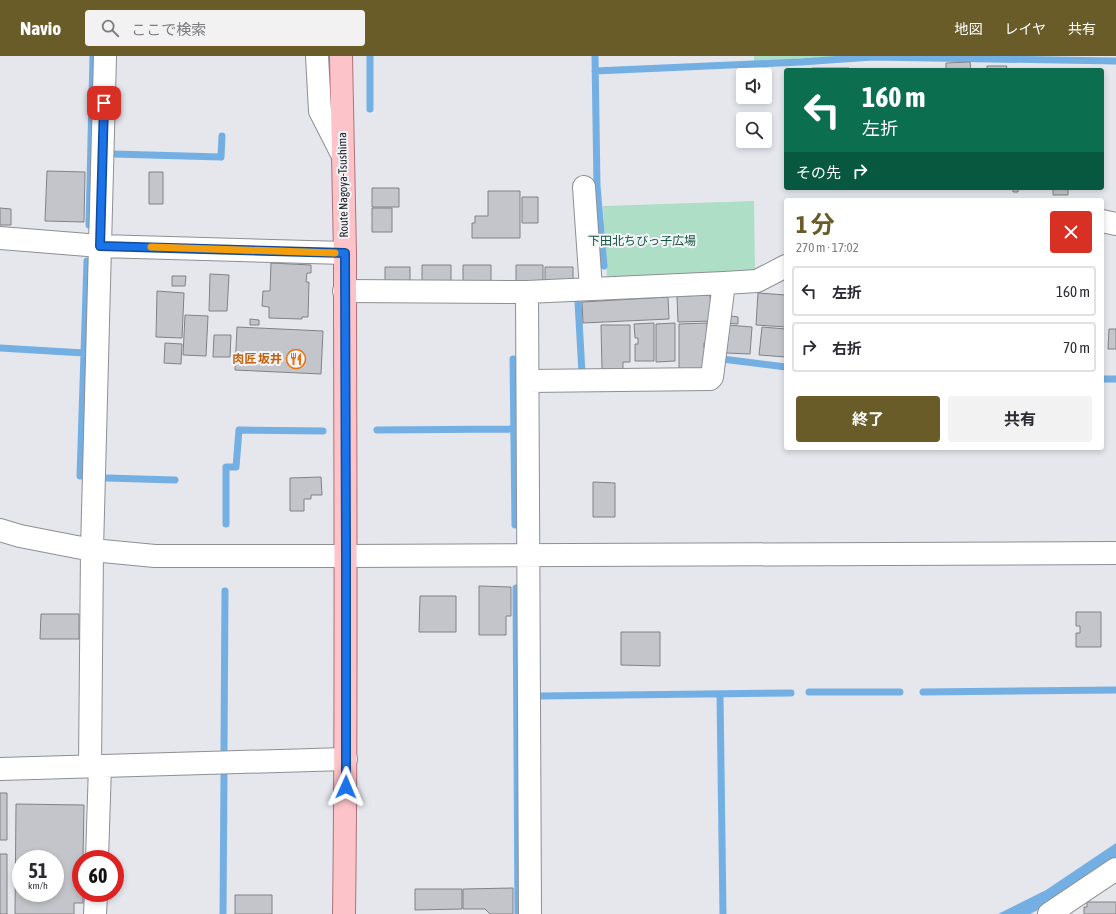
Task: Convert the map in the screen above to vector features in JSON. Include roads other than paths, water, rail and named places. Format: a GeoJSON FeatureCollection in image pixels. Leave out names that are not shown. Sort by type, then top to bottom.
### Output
{"type":"FeatureCollection","features":[{"type":"Feature","properties":{"kind":"main road","name":"Route Nagoya-Tsushima"},"geometry":{"type":"LineString","coordinates":[[341,56],[345,253],[346,759],[344,914]]}},
{"type":"Feature","properties":{"kind":"street"},"geometry":{"type":"LineString","coordinates":[[97,850],[92,550],[105,56]]}},
{"type":"Feature","properties":{"kind":"street"},"geometry":{"type":"LineString","coordinates":[[317,56],[320,111],[342,154]]}},
{"type":"Feature","properties":{"kind":"street"},"geometry":{"type":"LineString","coordinates":[[584,187],[591,289]]}},
{"type":"Feature","properties":{"kind":"street"},"geometry":{"type":"LineString","coordinates":[[1104,221],[1116,224]]}},
{"type":"Feature","properties":{"kind":"street"},"geometry":{"type":"LineString","coordinates":[[0,238],[100,246],[345,253]]}},
{"type":"Feature","properties":{"kind":"street"},"geometry":{"type":"LineString","coordinates":[[344,291],[527,292],[724,283],[757,281],[784,267]]}},
{"type":"Feature","properties":{"kind":"street"},"geometry":{"type":"LineString","coordinates":[[528,381],[710,379],[712,377],[724,283]]}},
{"type":"Feature","properties":{"kind":"street"},"geometry":{"type":"LineString","coordinates":[[527,292],[530,914]]}},
{"type":"Feature","properties":{"kind":"street"},"geometry":{"type":"LineString","coordinates":[[0,530],[20,536],[92,550],[155,556],[1116,553]]}},
{"type":"Feature","properties":{"kind":"street"},"geometry":{"type":"LineString","coordinates":[[0,770],[346,759]]}},
{"type":"Feature","properties":{"kind":"street"},"geometry":{"type":"LineString","coordinates":[[1049,914],[1116,869]]}},
{"type":"Feature","properties":{"kind":"street"},"geometry":{"type":"LineString","coordinates":[[95,914],[96,902]]}},
{"type":"Feature","properties":{"kind":"water"},"geometry":{"type":"Polygon","coordinates":[[[1116,843],[1116,859],[1044,907],[1030,914],[998,914],[1046,890],[1116,843]]]}},
{"type":"Feature","properties":{"kind":"waterway"},"geometry":{"type":"LineString","coordinates":[[89,225],[93,56]]}},
{"type":"Feature","properties":{"kind":"waterway"},"geometry":{"type":"LineString","coordinates":[[370,56],[370,109]]}},
{"type":"Feature","properties":{"kind":"waterway"},"geometry":{"type":"LineString","coordinates":[[595,56],[597,186],[604,266]]}},
{"type":"Feature","properties":{"kind":"waterway"},"geometry":{"type":"LineString","coordinates":[[595,71],[801,62],[873,57],[1116,61]]}},
{"type":"Feature","properties":{"kind":"waterway"},"geometry":{"type":"LineString","coordinates":[[113,154],[221,157],[222,136]]}},
{"type":"Feature","properties":{"kind":"waterway"},"geometry":{"type":"LineString","coordinates":[[87,261],[80,476],[87,476]]}},
{"type":"Feature","properties":{"kind":"waterway"},"geometry":{"type":"LineString","coordinates":[[578,302],[582,373]]}},
{"type":"Feature","properties":{"kind":"waterway"},"geometry":{"type":"LineString","coordinates":[[0,348],[84,353]]}},
{"type":"Feature","properties":{"kind":"waterway"},"geometry":{"type":"LineString","coordinates":[[513,359],[515,525]]}},
{"type":"Feature","properties":{"kind":"waterway"},"geometry":{"type":"LineString","coordinates":[[722,365],[722,359],[784,367]]}},
{"type":"Feature","properties":{"kind":"waterway"},"geometry":{"type":"LineString","coordinates":[[1104,379],[1116,379]]}},
{"type":"Feature","properties":{"kind":"waterway"},"geometry":{"type":"LineString","coordinates":[[377,430],[514,429]]}},
{"type":"Feature","properties":{"kind":"waterway"},"geometry":{"type":"LineString","coordinates":[[226,524],[226,467],[236,467],[239,430],[323,431]]}},
{"type":"Feature","properties":{"kind":"waterway"},"geometry":{"type":"LineString","coordinates":[[107,478],[175,480]]}},
{"type":"Feature","properties":{"kind":"waterway"},"geometry":{"type":"LineString","coordinates":[[516,588],[518,914]]}},
{"type":"Feature","properties":{"kind":"waterway"},"geometry":{"type":"LineString","coordinates":[[224,749],[225,591]]}},
{"type":"Feature","properties":{"kind":"waterway"},"geometry":{"type":"LineString","coordinates":[[923,692],[1116,690]]}},
{"type":"Feature","properties":{"kind":"waterway"},"geometry":{"type":"LineString","coordinates":[[809,692],[900,692]]}},
{"type":"Feature","properties":{"kind":"waterway"},"geometry":{"type":"LineString","coordinates":[[541,696],[791,693]]}},
{"type":"Feature","properties":{"kind":"waterway"},"geometry":{"type":"LineString","coordinates":[[720,694],[723,914]]}},
{"type":"Feature","properties":{"kind":"waterway"},"geometry":{"type":"LineString","coordinates":[[223,914],[224,775]]}},
{"type":"Feature","properties":{"kind":"place","name":"肉匠 坂井"},"geometry":{"type":"Point","coordinates":[296,359]}},
{"type":"Feature","properties":{"kind":"park label","name":"下田北ちびっ子広場"},"geometry":{"type":"Point","coordinates":[642,241]}}]}
